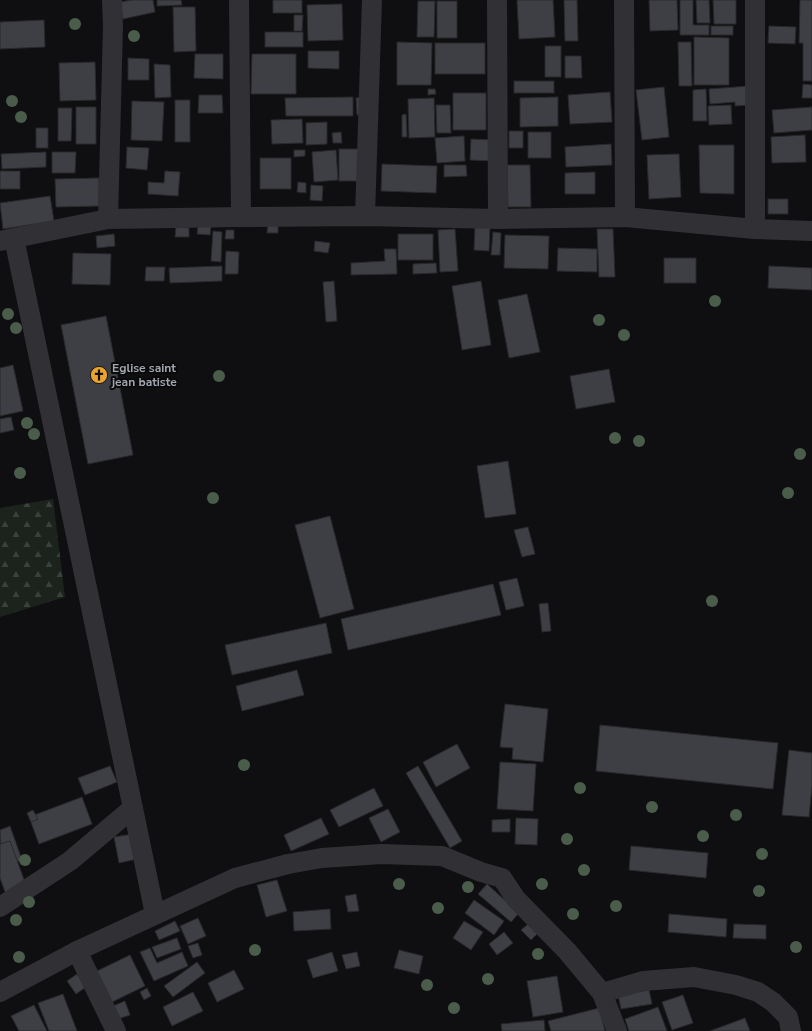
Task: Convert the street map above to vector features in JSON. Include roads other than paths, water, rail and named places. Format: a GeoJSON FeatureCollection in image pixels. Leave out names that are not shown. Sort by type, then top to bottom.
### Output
{"type":"FeatureCollection","features":[{"type":"Feature","properties":{"kind":"street"},"geometry":{"type":"LineString","coordinates":[[108,219],[113,26],[112,0]]}},
{"type":"Feature","properties":{"kind":"street"},"geometry":{"type":"LineString","coordinates":[[239,0],[241,216]]}},
{"type":"Feature","properties":{"kind":"street"},"geometry":{"type":"LineString","coordinates":[[365,216],[372,0]]}},
{"type":"Feature","properties":{"kind":"street"},"geometry":{"type":"LineString","coordinates":[[497,0],[498,219]]}},
{"type":"Feature","properties":{"kind":"street"},"geometry":{"type":"LineString","coordinates":[[624,0],[625,217]]}},
{"type":"Feature","properties":{"kind":"street"},"geometry":{"type":"LineString","coordinates":[[755,0],[755,229]]}},
{"type":"Feature","properties":{"kind":"street"},"geometry":{"type":"LineString","coordinates":[[155,914],[134,808],[7,240],[108,219],[241,216],[365,216],[498,219],[625,217],[755,229],[812,230]]}},
{"type":"Feature","properties":{"kind":"street"},"geometry":{"type":"LineString","coordinates":[[0,907],[70,861],[134,808]]}},
{"type":"Feature","properties":{"kind":"street"},"geometry":{"type":"LineString","coordinates":[[0,992],[77,951],[235,878],[288,864],[322,858],[381,854],[442,856],[481,872],[502,878],[516,898],[567,951],[602,993],[617,1031]]}},
{"type":"Feature","properties":{"kind":"street"},"geometry":{"type":"LineString","coordinates":[[77,951],[116,1031]]}},
{"type":"Feature","properties":{"kind":"street"},"geometry":{"type":"LineString","coordinates":[[602,993],[643,981],[694,977],[736,984],[758,992],[773,1002],[788,1017],[791,1031]]}},
{"type":"Feature","properties":{"kind":"place","name":"Eglise saint jean batiste"},"geometry":{"type":"Point","coordinates":[99,375]}}]}
